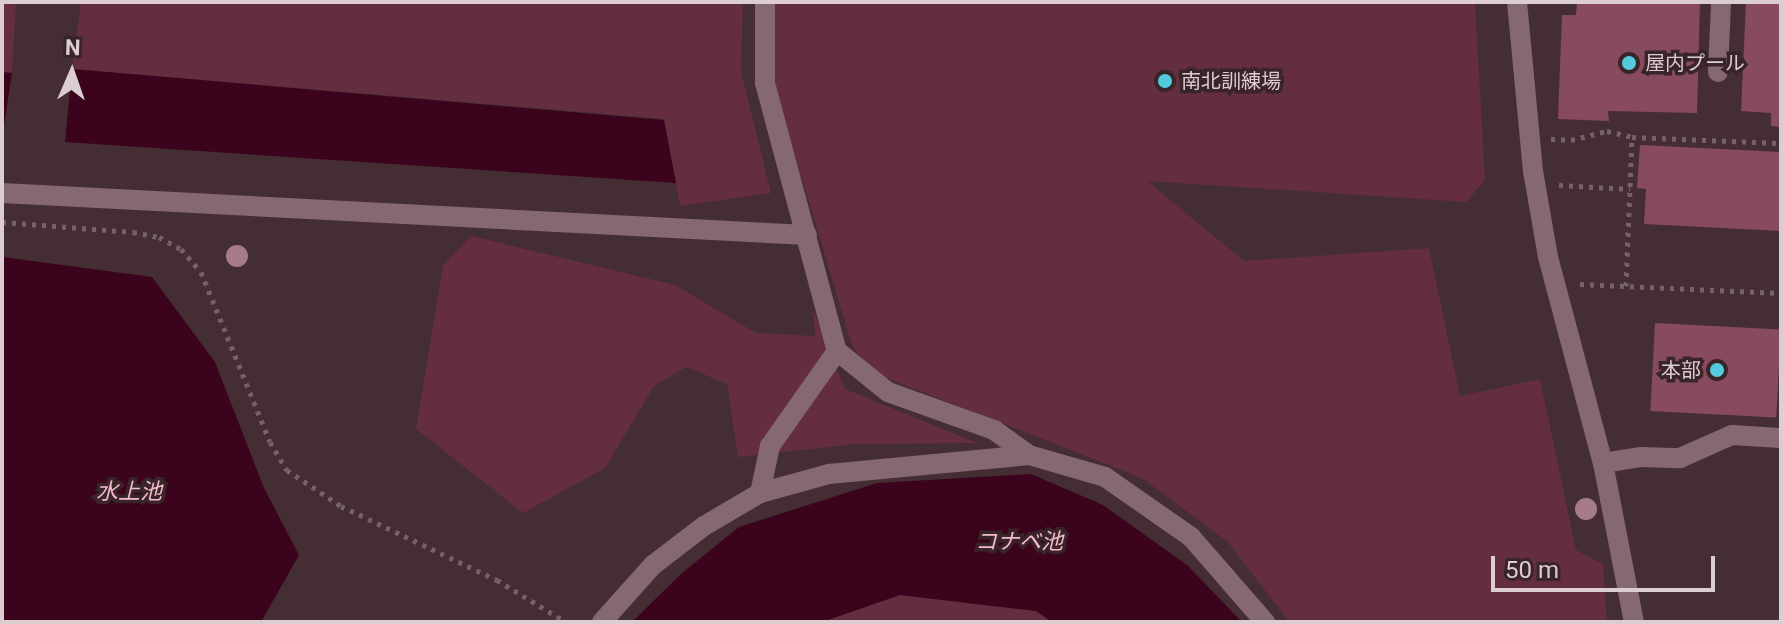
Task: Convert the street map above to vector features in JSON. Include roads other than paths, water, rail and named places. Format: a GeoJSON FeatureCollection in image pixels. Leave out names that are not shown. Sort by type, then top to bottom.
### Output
{"type":"FeatureCollection","features":[{"type":"Feature","properties":{"kind":"street"},"geometry":{"type":"LineString","coordinates":[[765,2],[765,83],[837,351],[888,392],[994,430],[1029,455],[1105,477],[1191,537],[1265,622]]}},
{"type":"Feature","properties":{"kind":"street"},"geometry":{"type":"LineString","coordinates":[[1517,2],[1536,184],[1555,283],[1603,463],[1634,622]]}},
{"type":"Feature","properties":{"kind":"street"},"geometry":{"type":"LineString","coordinates":[[1718,72],[1721,2]]}},
{"type":"Feature","properties":{"kind":"street"},"geometry":{"type":"LineString","coordinates":[[2,193],[807,235]]}},
{"type":"Feature","properties":{"kind":"street"},"geometry":{"type":"LineString","coordinates":[[760,493],[770,446],[837,351]]}},
{"type":"Feature","properties":{"kind":"street"},"geometry":{"type":"LineString","coordinates":[[1603,463],[1642,457],[1680,458],[1732,435],[1781,438]]}},
{"type":"Feature","properties":{"kind":"street"},"geometry":{"type":"LineString","coordinates":[[602,622],[653,565],[704,526],[760,493],[829,474],[1029,455]]}},
{"type":"Feature","properties":{"kind":"water"},"geometry":{"type":"Polygon","coordinates":[[[72,69],[664,120],[676,183],[65,142],[72,69]]]}},
{"type":"Feature","properties":{"kind":"water"},"geometry":{"type":"Polygon","coordinates":[[[2,72],[12,73],[3,132],[2,132],[2,72]]]}},
{"type":"Feature","properties":{"kind":"water","name":"水上池"},"geometry":{"type":"Polygon","coordinates":[[[2,257],[152,277],[215,362],[264,488],[299,555],[261,622],[2,622],[2,257]]]}},
{"type":"Feature","properties":{"kind":"water","name":"コナベ池"},"geometry":{"type":"Polygon","coordinates":[[[1031,474],[1103,505],[1187,565],[1242,622],[1052,622],[1036,611],[900,595],[822,622],[632,622],[682,573],[739,527],[877,483],[1031,474]]]}},
{"type":"Feature","properties":{"kind":"place","name":"屋内プール"},"geometry":{"type":"Point","coordinates":[1629,63]}},
{"type":"Feature","properties":{"kind":"place","name":"南北訓練場"},"geometry":{"type":"Point","coordinates":[1165,81]}},
{"type":"Feature","properties":{"kind":"place","name":"本部"},"geometry":{"type":"Point","coordinates":[1717,370]}}]}
